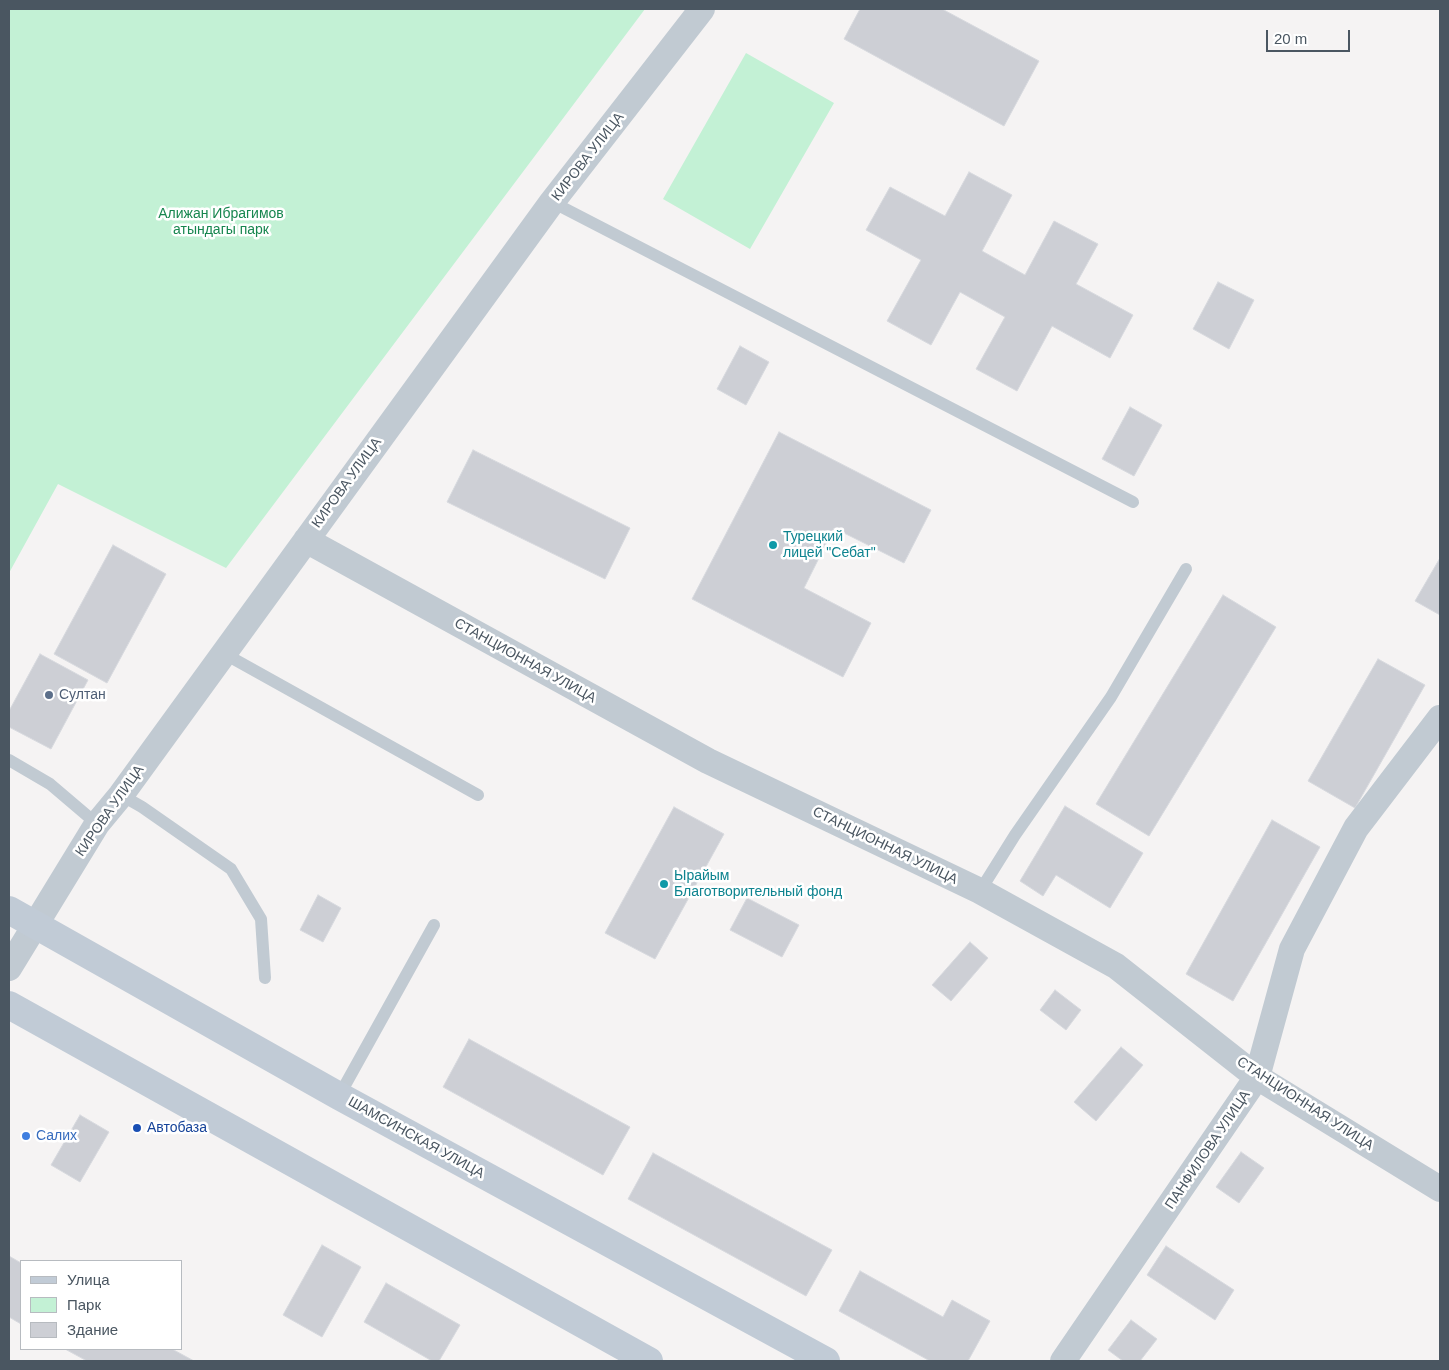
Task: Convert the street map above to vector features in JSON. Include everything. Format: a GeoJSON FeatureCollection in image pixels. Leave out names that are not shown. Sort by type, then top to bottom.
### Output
{"type":"FeatureCollection","features":[{"type":"Feature","properties":{"kind":"main road","name":"ШАМСИНСКАЯ УЛИЦА"},"geometry":{"type":"LineString","coordinates":[[9,910],[339,1096],[826,1361]]}},
{"type":"Feature","properties":{"kind":"main road"},"geometry":{"type":"LineString","coordinates":[[9,1004],[649,1361]]}},
{"type":"Feature","properties":{"kind":"street","name":"КИРОВА УЛИЦА"},"geometry":{"type":"LineString","coordinates":[[9,968],[97,824],[121,795],[552,202],[702,9]]}},
{"type":"Feature","properties":{"kind":"street","name":"СТАНЦИОННАЯ УЛИЦА"},"geometry":{"type":"LineString","coordinates":[[306,540],[708,761],[980,891],[1116,966],[1257,1077],[1440,1189]]}},
{"type":"Feature","properties":{"kind":"street","name":"ПАНФИЛОВА УЛИЦА"},"geometry":{"type":"LineString","coordinates":[[1063,1361],[1257,1077],[1292,949],[1356,828],[1440,718]]}},
{"type":"Feature","properties":{"kind":"lane"},"geometry":{"type":"LineString","coordinates":[[552,202],[1132,502]]}},
{"type":"Feature","properties":{"kind":"lane"},"geometry":{"type":"LineString","coordinates":[[980,891],[1014,835],[1111,697],[1186,569]]}},
{"type":"Feature","properties":{"kind":"lane"},"geometry":{"type":"LineString","coordinates":[[223,653],[478,795]]}},
{"type":"Feature","properties":{"kind":"lane"},"geometry":{"type":"LineString","coordinates":[[9,760],[50,784],[97,824]]}},
{"type":"Feature","properties":{"kind":"lane"},"geometry":{"type":"LineString","coordinates":[[121,795],[142,807],[231,869],[261,919],[265,978]]}},
{"type":"Feature","properties":{"kind":"lane"},"geometry":{"type":"LineString","coordinates":[[339,1096],[434,925]]}},
{"type":"Feature","properties":{"kind":"green space","name":"Алижан Ибрагимов атындагы парк"},"geometry":{"type":"Polygon","coordinates":[[[9,9],[645,9],[226,568],[58,484],[9,573],[9,9]]]}},
{"type":"Feature","properties":{"kind":"green space"},"geometry":{"type":"Polygon","coordinates":[[[746,53],[834,103],[750,249],[663,199],[746,53]]]}},
{"type":"Feature","properties":{"kind":"building"},"geometry":{"type":"Polygon","coordinates":[[[860,9],[942,9],[1039,61],[1004,126],[844,39],[860,9]]]}},
{"type":"Feature","properties":{"kind":"building"},"geometry":{"type":"Polygon","coordinates":[[[969,172],[1012,195],[982,251],[1025,275],[1054,221],[1098,244],[1076,284],[1133,315],[1110,358],[1052,326],[1017,391],[976,369],[1005,317],[960,292],[931,345],[887,321],[921,260],[866,230],[890,187],[945,216],[969,172]]]}},
{"type":"Feature","properties":{"kind":"building"},"geometry":{"type":"Polygon","coordinates":[[[1218,282],[1254,300],[1229,349],[1193,329],[1218,282]]]}},
{"type":"Feature","properties":{"kind":"building"},"geometry":{"type":"Polygon","coordinates":[[[740,346],[769,362],[746,405],[717,389],[740,346]]]}},
{"type":"Feature","properties":{"kind":"building"},"geometry":{"type":"Polygon","coordinates":[[[1130,407],[1162,425],[1134,476],[1102,459],[1130,407]]]}},
{"type":"Feature","properties":{"kind":"building","name":"Турецкий лицей \"Себат\""},"geometry":{"type":"Polygon","coordinates":[[[779,432],[931,510],[904,563],[834,528],[804,588],[871,623],[843,677],[692,599],[779,432]]]}},
{"type":"Feature","properties":{"kind":"building"},"geometry":{"type":"Polygon","coordinates":[[[473,450],[630,528],[605,579],[447,502],[473,450]]]}},
{"type":"Feature","properties":{"kind":"building"},"geometry":{"type":"Polygon","coordinates":[[[113,545],[166,574],[107,683],[54,654],[113,545]]]}},
{"type":"Feature","properties":{"kind":"building"},"geometry":{"type":"Polygon","coordinates":[[[1440,558],[1440,615],[1415,601],[1440,558]]]}},
{"type":"Feature","properties":{"kind":"building"},"geometry":{"type":"Polygon","coordinates":[[[1223,595],[1276,627],[1149,836],[1096,804],[1223,595]]]}},
{"type":"Feature","properties":{"kind":"building","name":"Султан"},"geometry":{"type":"Polygon","coordinates":[[[40,654],[88,680],[51,749],[9,727],[9,711],[40,654]]]}},
{"type":"Feature","properties":{"kind":"building"},"geometry":{"type":"Polygon","coordinates":[[[1378,659],[1425,685],[1355,808],[1308,781],[1378,659]]]}},
{"type":"Feature","properties":{"kind":"building"},"geometry":{"type":"Polygon","coordinates":[[[1065,806],[1143,853],[1110,908],[1056,875],[1043,896],[1020,881],[1065,806]]]}},
{"type":"Feature","properties":{"kind":"building","name":"Ырайым Благотворительный фонд"},"geometry":{"type":"Polygon","coordinates":[[[674,807],[724,834],[655,959],[605,933],[674,807]]]}},
{"type":"Feature","properties":{"kind":"building"},"geometry":{"type":"Polygon","coordinates":[[[1272,820],[1320,847],[1233,1001],[1186,974],[1272,820]]]}},
{"type":"Feature","properties":{"kind":"building"},"geometry":{"type":"Polygon","coordinates":[[[318,895],[341,908],[323,942],[300,930],[318,895]]]}},
{"type":"Feature","properties":{"kind":"building"},"geometry":{"type":"Polygon","coordinates":[[[747,898],[799,925],[782,957],[730,930],[747,898]]]}},
{"type":"Feature","properties":{"kind":"building"},"geometry":{"type":"Polygon","coordinates":[[[970,942],[988,958],[951,1001],[932,985],[970,942]]]}},
{"type":"Feature","properties":{"kind":"building"},"geometry":{"type":"Polygon","coordinates":[[[1055,990],[1081,1010],[1066,1030],[1040,1010],[1055,990]]]}},
{"type":"Feature","properties":{"kind":"building"},"geometry":{"type":"Polygon","coordinates":[[[469,1039],[630,1127],[603,1175],[443,1087],[469,1039]]]}},
{"type":"Feature","properties":{"kind":"building"},"geometry":{"type":"Polygon","coordinates":[[[1121,1047],[1143,1065],[1096,1121],[1074,1102],[1121,1047]]]}},
{"type":"Feature","properties":{"kind":"building"},"geometry":{"type":"Polygon","coordinates":[[[80,1115],[109,1132],[80,1182],[51,1165],[80,1115]]]}},
{"type":"Feature","properties":{"kind":"building"},"geometry":{"type":"Polygon","coordinates":[[[1241,1152],[1264,1168],[1239,1203],[1216,1187],[1241,1152]]]}},
{"type":"Feature","properties":{"kind":"building"},"geometry":{"type":"Polygon","coordinates":[[[653,1153],[832,1250],[806,1296],[628,1199],[653,1153]]]}},
{"type":"Feature","properties":{"kind":"building"},"geometry":{"type":"Polygon","coordinates":[[[322,1245],[361,1267],[322,1337],[283,1315],[322,1245]]]}},
{"type":"Feature","properties":{"kind":"building"},"geometry":{"type":"Polygon","coordinates":[[[1166,1246],[1234,1290],[1215,1320],[1147,1275],[1166,1246]]]}},
{"type":"Feature","properties":{"kind":"building"},"geometry":{"type":"Polygon","coordinates":[[[9,1256],[20,1262],[20,1323],[9,1317],[9,1256]]]}},
{"type":"Feature","properties":{"kind":"building"},"geometry":{"type":"Polygon","coordinates":[[[860,1271],[943,1317],[952,1300],[990,1321],[968,1361],[930,1361],[839,1311],[860,1271]]]}},
{"type":"Feature","properties":{"kind":"building"},"geometry":{"type":"Polygon","coordinates":[[[386,1283],[460,1325],[439,1361],[432,1361],[364,1322],[386,1283]]]}},
{"type":"Feature","properties":{"kind":"building"},"geometry":{"type":"Polygon","coordinates":[[[1131,1320],[1157,1339],[1140,1361],[1123,1361],[1108,1350],[1131,1320]]]}},
{"type":"Feature","properties":{"kind":"building"},"geometry":{"type":"Polygon","coordinates":[[[67,1350],[174,1350],[194,1361],[87,1361],[67,1350]]]}},
{"type":"Feature","properties":{"kind":"place","name":"Турецкий лицей \"Себат\""},"geometry":{"type":"Point","coordinates":[773,545]}},
{"type":"Feature","properties":{"kind":"place","name":"Султан"},"geometry":{"type":"Point","coordinates":[49,695]}},
{"type":"Feature","properties":{"kind":"place","name":"Ырайым Благотворительный фонд"},"geometry":{"type":"Point","coordinates":[664,884]}},
{"type":"Feature","properties":{"kind":"place","name":"Автобаза"},"geometry":{"type":"Point","coordinates":[137,1128]}},
{"type":"Feature","properties":{"kind":"place","name":"Салих"},"geometry":{"type":"Point","coordinates":[26,1136]}}]}
